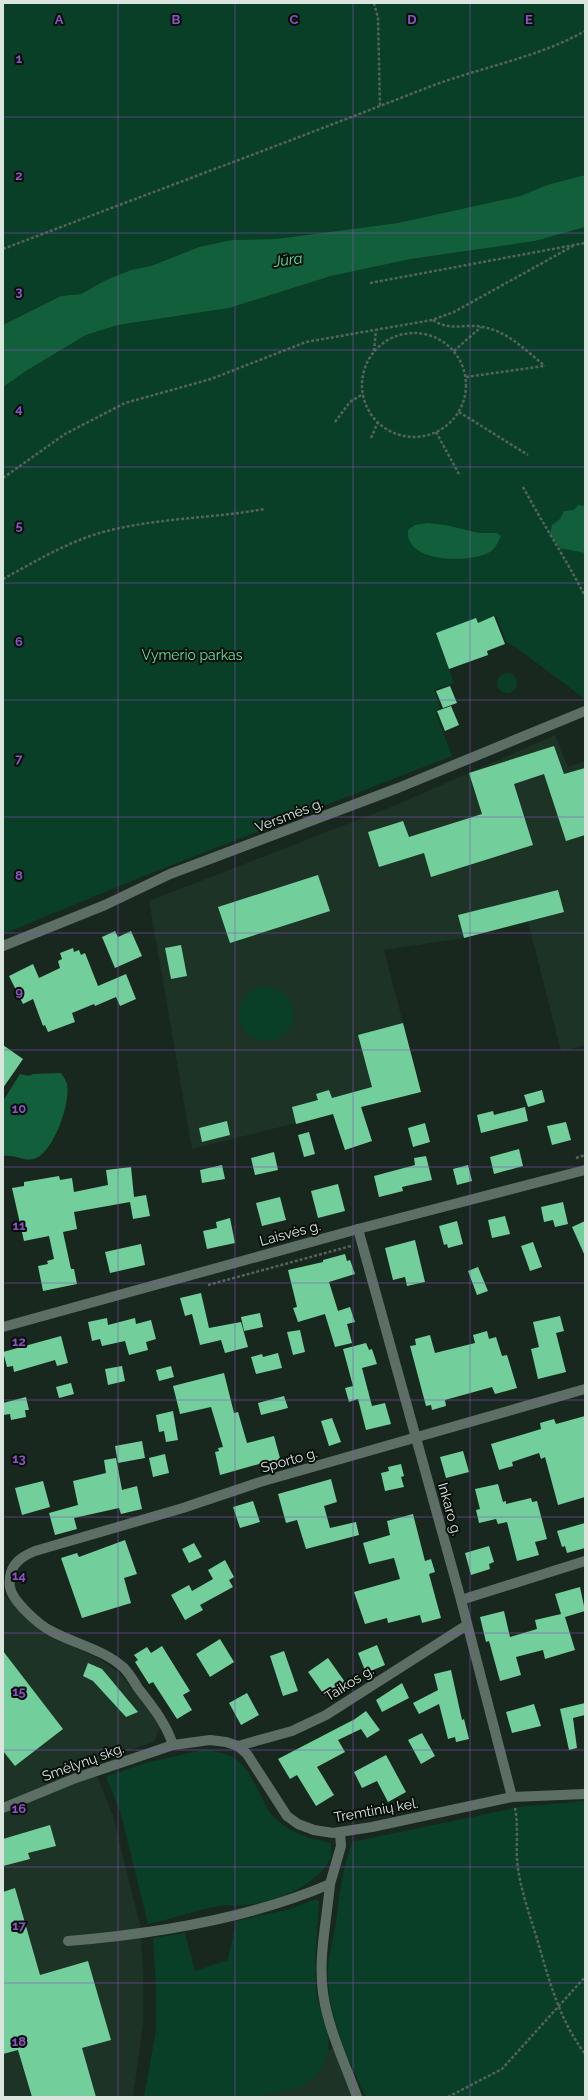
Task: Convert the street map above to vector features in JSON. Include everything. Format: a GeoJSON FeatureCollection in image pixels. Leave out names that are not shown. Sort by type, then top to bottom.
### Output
{"type":"FeatureCollection","features":[{"type":"Feature","properties":{"kind":"street","name":"Versmės g."},"geometry":{"type":"LineString","coordinates":[[3,946],[105,905],[170,874],[398,788],[585,711]]}},
{"type":"Feature","properties":{"kind":"street","name":"Laisvės g."},"geometry":{"type":"LineString","coordinates":[[3,1327],[358,1229],[585,1170]]}},
{"type":"Feature","properties":{"kind":"street","name":"Inkaro g."},"geometry":{"type":"LineString","coordinates":[[358,1229],[461,1600],[512,1797]]}},
{"type":"Feature","properties":{"kind":"street","name":"Sporto g."},"geometry":{"type":"LineString","coordinates":[[173,1744],[168,1729],[125,1669],[108,1656],[95,1649],[50,1631],[32,1617],[19,1602],[10,1588],[10,1573],[15,1564],[23,1556],[35,1551],[177,1510],[260,1482],[585,1389]]}},
{"type":"Feature","properties":{"kind":"street"},"geometry":{"type":"LineString","coordinates":[[461,1600],[585,1561]]}},
{"type":"Feature","properties":{"kind":"street","name":"Taikos g."},"geometry":{"type":"LineString","coordinates":[[238,1746],[292,1731],[326,1715],[467,1626]]}},
{"type":"Feature","properties":{"kind":"street"},"geometry":{"type":"LineString","coordinates":[[173,1744],[210,1740],[226,1742],[238,1746]]}},
{"type":"Feature","properties":{"kind":"street","name":"Smėlynų skg."},"geometry":{"type":"LineString","coordinates":[[3,1808],[76,1778],[173,1744]]}},
{"type":"Feature","properties":{"kind":"street","name":"Tremtinių kel."},"geometry":{"type":"LineString","coordinates":[[238,1746],[253,1763],[287,1816],[298,1824],[314,1830],[340,1833],[512,1797],[585,1794]]}},
{"type":"Feature","properties":{"kind":"street"},"geometry":{"type":"LineString","coordinates":[[340,1833],[341,1846],[330,1884],[322,1964],[323,1992],[327,2013],[357,2097]]}},
{"type":"Feature","properties":{"kind":"street"},"geometry":{"type":"LineString","coordinates":[[68,1941],[154,1931],[258,1910],[293,1899],[330,1884]]}},
{"type":"Feature","properties":{"kind":"path"},"geometry":{"type":"LineString","coordinates":[[374,3],[378,18],[380,107]]}},
{"type":"Feature","properties":{"kind":"path"},"geometry":{"type":"LineString","coordinates":[[3,249],[380,107],[431,86],[555,46],[585,31]]}},
{"type":"Feature","properties":{"kind":"path"},"geometry":{"type":"LineString","coordinates":[[370,283],[585,243]]}},
{"type":"Feature","properties":{"kind":"path"},"geometry":{"type":"LineString","coordinates":[[3,478],[65,434],[125,404],[211,379],[306,342],[432,320],[454,312],[573,246]]}},
{"type":"Feature","properties":{"kind":"path"},"geometry":{"type":"LineString","coordinates":[[432,320],[442,326],[481,327],[510,337],[545,366],[466,377]]}},
{"type":"Feature","properties":{"kind":"path"},"geometry":{"type":"LineString","coordinates":[[454,351],[481,327]]}},
{"type":"Feature","properties":{"kind":"path"},"geometry":{"type":"LineString","coordinates":[[374,351],[376,330]]}},
{"type":"Feature","properties":{"kind":"path"},"geometry":{"type":"LineString","coordinates":[[412,332],[434,336],[447,344],[454,351],[460,361],[466,377],[466,394],[459,412],[449,424],[436,432],[420,436],[405,436],[395,433],[378,422],[370,413],[363,394],[363,375],[369,358],[374,351],[391,338],[412,332]]}},
{"type":"Feature","properties":{"kind":"path"},"geometry":{"type":"LineString","coordinates":[[335,422],[350,402],[363,394]]}},
{"type":"Feature","properties":{"kind":"path"},"geometry":{"type":"LineString","coordinates":[[459,412],[528,455]]}},
{"type":"Feature","properties":{"kind":"path"},"geometry":{"type":"LineString","coordinates":[[372,438],[378,422]]}},
{"type":"Feature","properties":{"kind":"path"},"geometry":{"type":"LineString","coordinates":[[436,432],[460,476]]}},
{"type":"Feature","properties":{"kind":"path"},"geometry":{"type":"LineString","coordinates":[[523,487],[543,524],[564,556],[585,596]]}},
{"type":"Feature","properties":{"kind":"path"},"geometry":{"type":"LineString","coordinates":[[3,579],[61,547],[110,530],[153,523],[223,516],[264,509]]}},
{"type":"Feature","properties":{"kind":"path"},"geometry":{"type":"LineString","coordinates":[[512,1797],[516,1812],[518,1868],[524,1901],[537,1939],[548,1980],[576,2042],[585,2054]]}},
{"type":"Feature","properties":{"kind":"path"},"geometry":{"type":"LineString","coordinates":[[448,2097],[502,2069],[585,1977]]}},
{"type":"Feature","properties":{"kind":"shaded area"},"geometry":{"type":"Polygon","coordinates":[[[555,735],[568,767],[585,761],[585,1045],[561,1051],[528,922],[464,938],[384,950],[421,1092],[192,1149],[149,901],[396,805],[555,735]]]}},
{"type":"Feature","properties":{"kind":"shaded area"},"geometry":{"type":"Polygon","coordinates":[[[3,1594],[41,1632],[100,1659],[122,1675],[160,1727],[154,1742],[92,1763],[113,1816],[140,1925],[143,1972],[143,2025],[133,2097],[3,2097],[3,1594]]]}},
{"type":"Feature","properties":{"kind":"shaded area"},"geometry":{"type":"Polygon","coordinates":[[[340,2048],[357,2097],[258,2097],[318,2074],[328,2050],[340,2048]]]}},
{"type":"Feature","properties":{"kind":"green space"},"geometry":{"type":"Polygon","coordinates":[[[3,3],[585,3],[585,175],[547,185],[520,196],[398,223],[276,239],[232,240],[199,247],[151,266],[131,270],[106,280],[81,294],[61,296],[3,325],[3,3]]]}},
{"type":"Feature","properties":{"kind":"green space","name":"Vymerio parkas"},"geometry":{"type":"Polygon","coordinates":[[[585,227],[585,699],[514,646],[507,643],[496,616],[478,623],[476,618],[436,633],[454,683],[434,690],[440,708],[435,711],[452,756],[144,876],[3,934],[3,387],[26,371],[87,335],[118,325],[229,308],[331,276],[411,259],[535,241],[585,227]]]}},
{"type":"Feature","properties":{"kind":"green space"},"geometry":{"type":"Polygon","coordinates":[[[507,673],[514,676],[517,683],[514,690],[507,693],[500,690],[497,683],[500,676],[507,673]]]}},
{"type":"Feature","properties":{"kind":"green space"},"geometry":{"type":"Polygon","coordinates":[[[266,987],[276,989],[285,995],[291,1004],[293,1014],[291,1024],[285,1033],[276,1039],[266,1041],[256,1039],[247,1033],[241,1024],[239,1014],[241,1004],[247,995],[256,989],[266,987]]]}},
{"type":"Feature","properties":{"kind":"green space"},"geometry":{"type":"Polygon","coordinates":[[[203,1750],[225,1754],[240,1762],[250,1776],[271,1814],[284,1826],[299,1834],[331,1843],[331,1858],[316,1877],[305,1885],[282,1896],[246,1905],[223,1905],[148,1924],[121,1814],[106,1777],[145,1763],[203,1750]]]}},
{"type":"Feature","properties":{"kind":"green space"},"geometry":{"type":"Polygon","coordinates":[[[585,1801],[585,2097],[366,2097],[339,2034],[330,2001],[328,1984],[328,1967],[340,1892],[352,1842],[519,1807],[585,1801]]]}},
{"type":"Feature","properties":{"kind":"green space"},"geometry":{"type":"Polygon","coordinates":[[[316,1899],[319,1902],[315,1980],[317,1998],[329,2043],[327,2055],[317,2075],[301,2087],[258,2097],[144,2097],[156,2030],[156,1990],[153,1938],[185,1933],[195,1971],[228,1960],[236,1921],[290,1909],[316,1899]]]}},
{"type":"Feature","properties":{"kind":"water","name":"Jūra"},"geometry":{"type":"Polygon","coordinates":[[[585,175],[585,227],[535,241],[411,259],[331,276],[229,308],[118,325],[86,335],[26,371],[3,387],[3,325],[61,296],[81,294],[106,280],[131,270],[151,266],[199,247],[232,240],[276,239],[398,223],[520,196],[547,185],[585,175]]]}},
{"type":"Feature","properties":{"kind":"water"},"geometry":{"type":"Polygon","coordinates":[[[578,505],[585,506],[585,553],[560,548],[550,534],[552,525],[560,519],[564,511],[574,510],[578,505]]]}},
{"type":"Feature","properties":{"kind":"water"},"geometry":{"type":"Polygon","coordinates":[[[428,523],[445,525],[479,533],[497,533],[501,536],[494,548],[488,553],[466,558],[439,558],[416,549],[409,541],[408,530],[415,525],[428,523]]]}},
{"type":"Feature","properties":{"kind":"water"},"geometry":{"type":"Polygon","coordinates":[[[61,1073],[67,1084],[68,1092],[60,1125],[49,1146],[43,1154],[28,1160],[13,1156],[3,1156],[3,1101],[20,1074],[29,1076],[33,1074],[61,1073]]]}},
{"type":"Feature","properties":{"kind":"building"},"geometry":{"type":"Polygon","coordinates":[[[494,616],[505,644],[487,651],[488,655],[449,669],[436,633],[476,618],[478,623],[494,616]]]}},
{"type":"Feature","properties":{"kind":"building"},"geometry":{"type":"Polygon","coordinates":[[[450,686],[457,703],[443,708],[436,691],[450,686]]]}},
{"type":"Feature","properties":{"kind":"building"},"geometry":{"type":"Polygon","coordinates":[[[451,706],[459,725],[445,731],[437,711],[451,706]]]}},
{"type":"Feature","properties":{"kind":"building"},"geometry":{"type":"Polygon","coordinates":[[[554,746],[564,774],[585,768],[585,835],[566,841],[544,774],[514,784],[533,845],[431,877],[424,853],[379,867],[368,832],[403,821],[409,837],[482,814],[469,773],[554,746]]]}},
{"type":"Feature","properties":{"kind":"building"},"geometry":{"type":"Polygon","coordinates":[[[318,875],[330,911],[230,943],[218,907],[318,875]]]}},
{"type":"Feature","properties":{"kind":"building"},"geometry":{"type":"Polygon","coordinates":[[[558,890],[564,912],[464,938],[458,915],[558,890]]]}},
{"type":"Feature","properties":{"kind":"building"},"geometry":{"type":"Polygon","coordinates":[[[115,931],[118,937],[131,931],[142,956],[115,968],[102,937],[115,931]]]}},
{"type":"Feature","properties":{"kind":"building"},"geometry":{"type":"Polygon","coordinates":[[[181,945],[187,976],[171,979],[165,948],[181,945]]]}},
{"type":"Feature","properties":{"kind":"building"},"geometry":{"type":"Polygon","coordinates":[[[73,948],[74,952],[79,950],[81,955],[85,953],[98,986],[126,974],[136,999],[120,1006],[116,997],[95,1006],[94,1004],[72,1013],[75,1022],[48,1032],[45,1025],[43,1026],[33,999],[23,1004],[9,976],[33,964],[39,978],[60,968],[58,961],[62,959],[60,953],[73,948]]]}},
{"type":"Feature","properties":{"kind":"building"},"geometry":{"type":"Polygon","coordinates":[[[403,1023],[421,1092],[361,1107],[372,1141],[345,1150],[333,1114],[296,1124],[292,1107],[318,1100],[316,1094],[329,1090],[332,1098],[372,1087],[358,1035],[403,1023]]]}},
{"type":"Feature","properties":{"kind":"building"},"geometry":{"type":"Polygon","coordinates":[[[3,1045],[23,1059],[3,1088],[3,1045]]]}},
{"type":"Feature","properties":{"kind":"building"},"geometry":{"type":"Polygon","coordinates":[[[542,1090],[545,1102],[528,1107],[524,1095],[542,1090]]]}},
{"type":"Feature","properties":{"kind":"building"},"geometry":{"type":"Polygon","coordinates":[[[525,1107],[528,1121],[481,1133],[477,1115],[493,1111],[494,1115],[525,1107]]]}},
{"type":"Feature","properties":{"kind":"building"},"geometry":{"type":"Polygon","coordinates":[[[227,1121],[230,1135],[202,1142],[199,1128],[227,1121]]]}},
{"type":"Feature","properties":{"kind":"building"},"geometry":{"type":"Polygon","coordinates":[[[566,1122],[571,1140],[552,1145],[547,1126],[566,1122]]]}},
{"type":"Feature","properties":{"kind":"building"},"geometry":{"type":"Polygon","coordinates":[[[425,1123],[430,1142],[413,1147],[408,1128],[425,1123]]]}},
{"type":"Feature","properties":{"kind":"building"},"geometry":{"type":"Polygon","coordinates":[[[309,1132],[315,1154],[304,1157],[298,1135],[309,1132]]]}},
{"type":"Feature","properties":{"kind":"building"},"geometry":{"type":"Polygon","coordinates":[[[519,1149],[523,1166],[494,1174],[490,1157],[519,1149]]]}},
{"type":"Feature","properties":{"kind":"building"},"geometry":{"type":"Polygon","coordinates":[[[274,1152],[278,1170],[255,1175],[251,1158],[274,1152]]]}},
{"type":"Feature","properties":{"kind":"building"},"geometry":{"type":"Polygon","coordinates":[[[426,1156],[432,1180],[402,1187],[403,1191],[379,1197],[374,1176],[415,1165],[414,1158],[426,1156]]]}},
{"type":"Feature","properties":{"kind":"building"},"geometry":{"type":"Polygon","coordinates":[[[222,1165],[225,1179],[202,1183],[200,1170],[222,1165]]]}},
{"type":"Feature","properties":{"kind":"building"},"geometry":{"type":"Polygon","coordinates":[[[468,1165],[472,1181],[457,1185],[453,1169],[468,1165]]]}},
{"type":"Feature","properties":{"kind":"building"},"geometry":{"type":"Polygon","coordinates":[[[131,1167],[134,1197],[146,1195],[150,1216],[133,1219],[130,1202],[74,1212],[77,1229],[63,1232],[71,1269],[74,1269],[77,1284],[43,1291],[38,1266],[48,1264],[47,1261],[54,1259],[49,1236],[24,1241],[12,1188],[24,1186],[24,1182],[59,1176],[60,1180],[72,1178],[74,1192],[108,1185],[106,1170],[131,1167]]]}},
{"type":"Feature","properties":{"kind":"building"},"geometry":{"type":"Polygon","coordinates":[[[338,1184],[345,1211],[318,1218],[311,1191],[338,1184]]]}},
{"type":"Feature","properties":{"kind":"building"},"geometry":{"type":"Polygon","coordinates":[[[280,1197],[286,1220],[262,1226],[256,1203],[280,1197]]]}},
{"type":"Feature","properties":{"kind":"building"},"geometry":{"type":"Polygon","coordinates":[[[563,1202],[568,1224],[555,1227],[553,1220],[544,1222],[541,1207],[563,1202]]]}},
{"type":"Feature","properties":{"kind":"building"},"geometry":{"type":"Polygon","coordinates":[[[505,1216],[510,1234],[492,1238],[488,1220],[505,1216]]]}},
{"type":"Feature","properties":{"kind":"building"},"geometry":{"type":"Polygon","coordinates":[[[230,1218],[235,1243],[207,1249],[203,1231],[217,1228],[216,1222],[230,1218]]]}},
{"type":"Feature","properties":{"kind":"building"},"geometry":{"type":"Polygon","coordinates":[[[457,1221],[463,1244],[448,1248],[447,1244],[444,1245],[439,1226],[457,1221]]]}},
{"type":"Feature","properties":{"kind":"building"},"geometry":{"type":"Polygon","coordinates":[[[585,1221],[585,1256],[572,1227],[585,1221]]]}},
{"type":"Feature","properties":{"kind":"building"},"geometry":{"type":"Polygon","coordinates":[[[415,1240],[425,1282],[407,1286],[405,1277],[393,1280],[385,1248],[415,1240]]]}},
{"type":"Feature","properties":{"kind":"building"},"geometry":{"type":"Polygon","coordinates":[[[533,1242],[542,1267],[530,1271],[521,1246],[533,1242]]]}},
{"type":"Feature","properties":{"kind":"building"},"geometry":{"type":"Polygon","coordinates":[[[141,1244],[145,1265],[110,1273],[105,1252],[141,1244]]]}},
{"type":"Feature","properties":{"kind":"building"},"geometry":{"type":"Polygon","coordinates":[[[345,1254],[347,1261],[350,1260],[355,1274],[329,1282],[338,1311],[350,1307],[355,1322],[347,1324],[352,1343],[335,1347],[325,1314],[298,1322],[293,1308],[297,1307],[288,1270],[323,1262],[323,1260],[345,1254]]]}},
{"type":"Feature","properties":{"kind":"building"},"geometry":{"type":"Polygon","coordinates":[[[478,1267],[488,1291],[477,1295],[468,1271],[478,1267]]]}},
{"type":"Feature","properties":{"kind":"building"},"geometry":{"type":"Polygon","coordinates":[[[201,1293],[209,1328],[241,1322],[248,1347],[225,1353],[221,1340],[200,1345],[192,1314],[185,1316],[180,1298],[201,1293]]]}},
{"type":"Feature","properties":{"kind":"building"},"geometry":{"type":"Polygon","coordinates":[[[260,1313],[263,1327],[244,1331],[241,1317],[260,1313]]]}},
{"type":"Feature","properties":{"kind":"building"},"geometry":{"type":"Polygon","coordinates":[[[560,1316],[564,1331],[556,1333],[566,1372],[538,1379],[531,1349],[539,1347],[533,1322],[560,1316]]]}},
{"type":"Feature","properties":{"kind":"building"},"geometry":{"type":"Polygon","coordinates":[[[107,1318],[108,1325],[135,1318],[136,1324],[151,1320],[156,1339],[146,1342],[148,1350],[129,1355],[125,1341],[102,1346],[100,1339],[92,1341],[88,1322],[107,1318]]]}},
{"type":"Feature","properties":{"kind":"building"},"geometry":{"type":"Polygon","coordinates":[[[300,1330],[305,1352],[293,1355],[287,1332],[300,1330]]]}},
{"type":"Feature","properties":{"kind":"building"},"geometry":{"type":"Polygon","coordinates":[[[487,1331],[489,1339],[496,1337],[502,1356],[507,1355],[517,1388],[495,1394],[492,1387],[445,1400],[446,1406],[432,1410],[431,1405],[426,1406],[410,1346],[416,1345],[415,1339],[430,1335],[435,1353],[475,1343],[473,1335],[487,1331]]]}},
{"type":"Feature","properties":{"kind":"building"},"geometry":{"type":"Polygon","coordinates":[[[61,1336],[68,1363],[57,1366],[55,1360],[14,1372],[13,1366],[7,1367],[3,1352],[61,1336]]]}},
{"type":"Feature","properties":{"kind":"building"},"geometry":{"type":"Polygon","coordinates":[[[366,1343],[369,1350],[372,1349],[377,1364],[362,1368],[372,1406],[385,1403],[391,1424],[366,1430],[358,1399],[349,1402],[345,1388],[353,1386],[343,1349],[366,1343]]]}},
{"type":"Feature","properties":{"kind":"building"},"geometry":{"type":"Polygon","coordinates":[[[278,1353],[282,1368],[256,1374],[251,1357],[262,1354],[263,1357],[278,1353]]]}},
{"type":"Feature","properties":{"kind":"building"},"geometry":{"type":"Polygon","coordinates":[[[122,1366],[125,1381],[108,1385],[105,1369],[122,1366]]]}},
{"type":"Feature","properties":{"kind":"building"},"geometry":{"type":"Polygon","coordinates":[[[171,1366],[174,1377],[159,1381],[156,1370],[171,1366]]]}},
{"type":"Feature","properties":{"kind":"building"},"geometry":{"type":"Polygon","coordinates":[[[224,1373],[234,1413],[238,1412],[247,1443],[274,1436],[281,1462],[267,1466],[266,1462],[220,1475],[215,1452],[219,1451],[218,1448],[223,1447],[211,1407],[180,1414],[173,1386],[224,1373]]]}},
{"type":"Feature","properties":{"kind":"building"},"geometry":{"type":"Polygon","coordinates":[[[71,1383],[74,1394],[59,1398],[56,1387],[71,1383]]]}},
{"type":"Feature","properties":{"kind":"building"},"geometry":{"type":"Polygon","coordinates":[[[284,1396],[288,1408],[261,1415],[258,1403],[284,1396]]]}},
{"type":"Feature","properties":{"kind":"building"},"geometry":{"type":"Polygon","coordinates":[[[26,1397],[29,1410],[25,1410],[26,1417],[11,1420],[10,1414],[3,1415],[3,1403],[26,1397]]]}},
{"type":"Feature","properties":{"kind":"building"},"geometry":{"type":"Polygon","coordinates":[[[173,1411],[178,1440],[166,1442],[164,1431],[159,1432],[156,1415],[173,1411]]]}},
{"type":"Feature","properties":{"kind":"building"},"geometry":{"type":"Polygon","coordinates":[[[585,1416],[585,1497],[558,1505],[545,1457],[541,1459],[539,1453],[512,1462],[513,1466],[499,1470],[491,1444],[541,1429],[540,1423],[554,1419],[556,1424],[585,1416]]]}},
{"type":"Feature","properties":{"kind":"building"},"geometry":{"type":"Polygon","coordinates":[[[332,1418],[341,1442],[329,1446],[321,1421],[332,1418]]]}},
{"type":"Feature","properties":{"kind":"building"},"geometry":{"type":"Polygon","coordinates":[[[142,1441],[145,1458],[118,1463],[115,1446],[142,1441]]]}},
{"type":"Feature","properties":{"kind":"building"},"geometry":{"type":"Polygon","coordinates":[[[463,1451],[469,1472],[446,1478],[440,1457],[463,1451]]]}},
{"type":"Feature","properties":{"kind":"building"},"geometry":{"type":"Polygon","coordinates":[[[165,1454],[169,1473],[153,1477],[149,1458],[165,1454]]]}},
{"type":"Feature","properties":{"kind":"building"},"geometry":{"type":"Polygon","coordinates":[[[116,1458],[122,1490],[137,1486],[142,1509],[121,1514],[119,1508],[74,1518],[77,1529],[55,1535],[49,1513],[78,1505],[73,1481],[106,1473],[104,1460],[116,1458]]]}},
{"type":"Feature","properties":{"kind":"building"},"geometry":{"type":"Polygon","coordinates":[[[401,1464],[404,1476],[401,1477],[404,1487],[385,1491],[381,1473],[389,1471],[388,1467],[401,1464]]]}},
{"type":"Feature","properties":{"kind":"building"},"geometry":{"type":"Polygon","coordinates":[[[331,1479],[337,1502],[324,1506],[330,1528],[356,1522],[359,1535],[306,1549],[297,1520],[286,1523],[278,1494],[331,1479]]]}},
{"type":"Feature","properties":{"kind":"building"},"geometry":{"type":"Polygon","coordinates":[[[43,1481],[50,1507],[22,1515],[15,1488],[43,1481]]]}},
{"type":"Feature","properties":{"kind":"building"},"geometry":{"type":"Polygon","coordinates":[[[498,1484],[503,1502],[506,1501],[506,1504],[531,1498],[532,1502],[537,1501],[547,1539],[535,1542],[539,1555],[517,1561],[507,1522],[498,1524],[496,1519],[479,1523],[476,1510],[480,1509],[475,1489],[498,1484]]]}},
{"type":"Feature","properties":{"kind":"building"},"geometry":{"type":"Polygon","coordinates":[[[253,1501],[260,1522],[240,1528],[233,1507],[253,1501]]]}},
{"type":"Feature","properties":{"kind":"building"},"geometry":{"type":"Polygon","coordinates":[[[413,1514],[425,1561],[431,1559],[435,1572],[429,1574],[441,1618],[422,1623],[420,1615],[388,1623],[387,1618],[365,1624],[354,1592],[400,1579],[394,1558],[369,1564],[363,1543],[390,1535],[387,1521],[413,1514]]]}},
{"type":"Feature","properties":{"kind":"building"},"geometry":{"type":"Polygon","coordinates":[[[585,1523],[585,1548],[567,1553],[565,1546],[562,1547],[557,1531],[585,1523]]]}},
{"type":"Feature","properties":{"kind":"building"},"geometry":{"type":"Polygon","coordinates":[[[125,1540],[137,1574],[124,1578],[131,1603],[82,1618],[61,1558],[77,1553],[79,1557],[125,1540]]]}},
{"type":"Feature","properties":{"kind":"building"},"geometry":{"type":"Polygon","coordinates":[[[194,1543],[202,1557],[189,1563],[182,1549],[194,1543]]]}},
{"type":"Feature","properties":{"kind":"building"},"geometry":{"type":"Polygon","coordinates":[[[489,1546],[494,1562],[489,1564],[490,1569],[471,1575],[465,1553],[489,1546]]]}},
{"type":"Feature","properties":{"kind":"building"},"geometry":{"type":"Polygon","coordinates":[[[225,1560],[234,1577],[229,1580],[233,1587],[200,1605],[203,1610],[185,1620],[171,1595],[189,1585],[192,1591],[213,1579],[208,1570],[225,1560]]]}},
{"type":"Feature","properties":{"kind":"building"},"geometry":{"type":"Polygon","coordinates":[[[580,1587],[585,1611],[565,1617],[575,1650],[545,1659],[543,1650],[516,1657],[521,1675],[500,1681],[489,1641],[486,1642],[480,1617],[504,1611],[510,1637],[537,1629],[535,1620],[561,1614],[555,1594],[580,1587]]]}},
{"type":"Feature","properties":{"kind":"building"},"geometry":{"type":"Polygon","coordinates":[[[220,1639],[234,1662],[210,1677],[196,1654],[220,1639]]]}},
{"type":"Feature","properties":{"kind":"building"},"geometry":{"type":"Polygon","coordinates":[[[377,1645],[385,1665],[366,1673],[358,1653],[377,1645]]]}},
{"type":"Feature","properties":{"kind":"building"},"geometry":{"type":"Polygon","coordinates":[[[162,1646],[190,1691],[183,1695],[192,1710],[177,1719],[153,1682],[149,1684],[135,1662],[138,1660],[134,1655],[147,1647],[151,1653],[162,1646]]]}},
{"type":"Feature","properties":{"kind":"building"},"geometry":{"type":"Polygon","coordinates":[[[3,1651],[63,1729],[15,1766],[3,1751],[3,1651]]]}},
{"type":"Feature","properties":{"kind":"building"},"geometry":{"type":"Polygon","coordinates":[[[284,1651],[298,1691],[283,1696],[270,1656],[284,1651]]]}},
{"type":"Feature","properties":{"kind":"building"},"geometry":{"type":"Polygon","coordinates":[[[328,1658],[345,1682],[325,1696],[308,1672],[328,1658]]]}},
{"type":"Feature","properties":{"kind":"building"},"geometry":{"type":"Polygon","coordinates":[[[88,1663],[102,1669],[138,1712],[126,1717],[93,1681],[83,1676],[88,1663]]]}},
{"type":"Feature","properties":{"kind":"building"},"geometry":{"type":"Polygon","coordinates":[[[451,1670],[462,1720],[464,1719],[469,1739],[456,1742],[455,1737],[448,1739],[439,1704],[419,1714],[413,1703],[438,1690],[434,1674],[451,1670]]]}},
{"type":"Feature","properties":{"kind":"building"},"geometry":{"type":"Polygon","coordinates":[[[402,1683],[409,1698],[382,1712],[376,1700],[402,1683]]]}},
{"type":"Feature","properties":{"kind":"building"},"geometry":{"type":"Polygon","coordinates":[[[247,1693],[259,1715],[241,1725],[229,1703],[247,1693]]]}},
{"type":"Feature","properties":{"kind":"building"},"geometry":{"type":"Polygon","coordinates":[[[585,1703],[585,1715],[573,1718],[577,1748],[569,1750],[560,1709],[585,1703]]]}},
{"type":"Feature","properties":{"kind":"building"},"geometry":{"type":"Polygon","coordinates":[[[534,1704],[541,1726],[512,1733],[506,1712],[534,1704]]]}},
{"type":"Feature","properties":{"kind":"building"},"geometry":{"type":"Polygon","coordinates":[[[366,1711],[380,1730],[367,1738],[361,1729],[338,1740],[345,1752],[317,1767],[334,1795],[316,1806],[297,1775],[290,1779],[278,1759],[355,1719],[366,1711]]]}},
{"type":"Feature","properties":{"kind":"building"},"geometry":{"type":"Polygon","coordinates":[[[422,1733],[435,1756],[421,1764],[408,1740],[422,1733]]]}},
{"type":"Feature","properties":{"kind":"building"},"geometry":{"type":"Polygon","coordinates":[[[386,1755],[406,1792],[388,1802],[377,1781],[362,1788],[354,1772],[386,1755]]]}},
{"type":"Feature","properties":{"kind":"building"},"geometry":{"type":"Polygon","coordinates":[[[50,1825],[56,1846],[28,1853],[30,1859],[3,1866],[3,1839],[50,1825]]]}},
{"type":"Feature","properties":{"kind":"building"},"geometry":{"type":"Polygon","coordinates":[[[15,1888],[40,1975],[88,1961],[111,2040],[82,2048],[96,2097],[32,2097],[18,2050],[3,2054],[3,1892],[15,1888]]]}}]}
